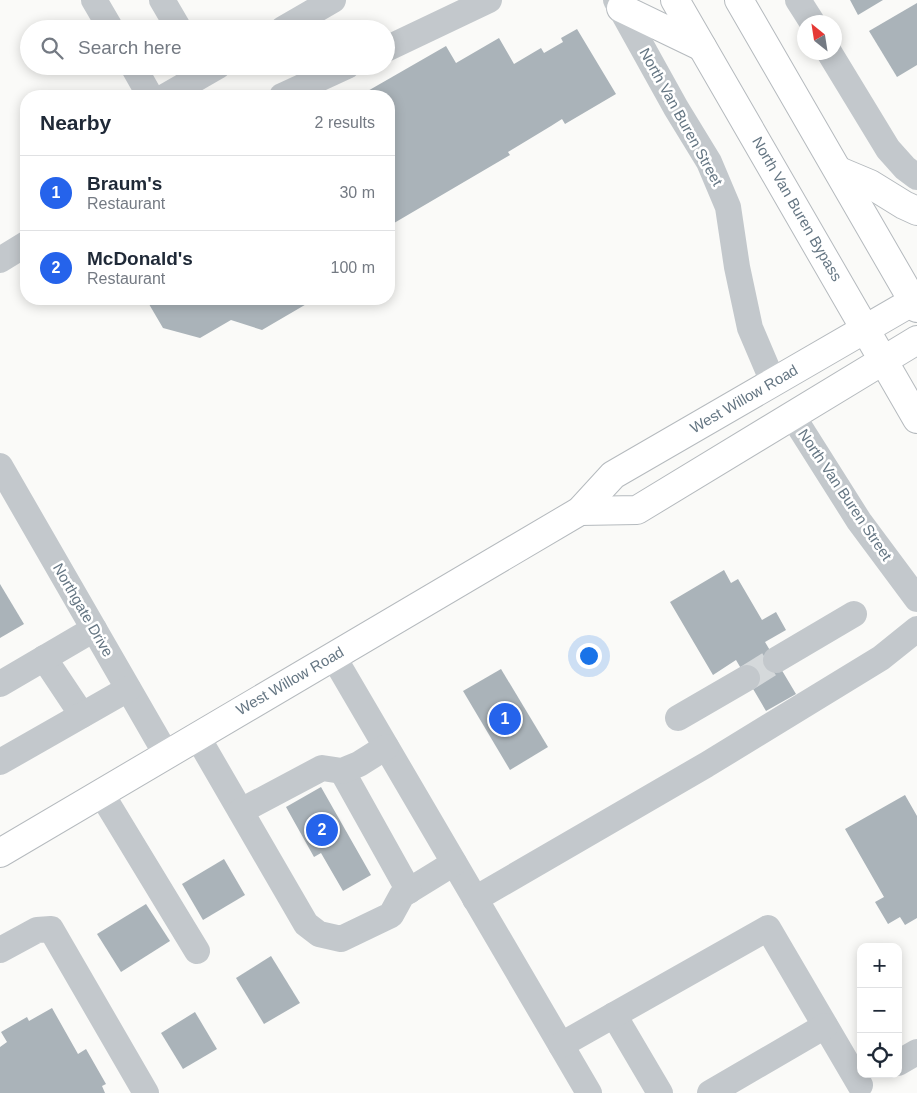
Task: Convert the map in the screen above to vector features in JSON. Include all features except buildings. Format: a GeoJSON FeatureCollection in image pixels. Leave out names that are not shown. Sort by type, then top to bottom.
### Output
{"type":"FeatureCollection","features":[{"type":"Feature","properties":{"kind":"main road","name":"North Van Buren Bypass"},"geometry":{"type":"LineString","coordinates":[[675,0],[917,419]]}},
{"type":"Feature","properties":{"kind":"main road"},"geometry":{"type":"LineString","coordinates":[[739,0],[916,303]]}},
{"type":"Feature","properties":{"kind":"main road"},"geometry":{"type":"LineString","coordinates":[[618,4],[702,47]]}},
{"type":"Feature","properties":{"kind":"main road"},"geometry":{"type":"LineString","coordinates":[[839,171],[870,184],[917,212]]}},
{"type":"Feature","properties":{"kind":"main road","name":"West Willow Road"},"geometry":{"type":"LineString","coordinates":[[0,853],[580,511],[613,476],[864,330],[916,303]]}},
{"type":"Feature","properties":{"kind":"main road","name":"West Willow Road"},"geometry":{"type":"LineString","coordinates":[[580,511],[637,510],[917,340]]}},
{"type":"Feature","properties":{"kind":"street"},"geometry":{"type":"LineString","coordinates":[[94,0],[105,20]]}},
{"type":"Feature","properties":{"kind":"street"},"geometry":{"type":"LineString","coordinates":[[162,0],[174,20]]}},
{"type":"Feature","properties":{"kind":"street"},"geometry":{"type":"LineString","coordinates":[[299,20],[333,0]]}},
{"type":"Feature","properties":{"kind":"street"},"geometry":{"type":"LineString","coordinates":[[395,45],[489,0]]}},
{"type":"Feature","properties":{"kind":"street"},"geometry":{"type":"LineString","coordinates":[[798,0],[808,15]]}},
{"type":"Feature","properties":{"kind":"street","name":"North Van Buren Street"},"geometry":{"type":"LineString","coordinates":[[618,4],[676,108],[709,162],[728,207],[737,267],[750,328],[773,382]]}},
{"type":"Feature","properties":{"kind":"street"},"geometry":{"type":"LineString","coordinates":[[834,60],[888,149],[905,168],[917,177]]}},
{"type":"Feature","properties":{"kind":"street"},"geometry":{"type":"LineString","coordinates":[[138,75],[147,90]]}},
{"type":"Feature","properties":{"kind":"street"},"geometry":{"type":"LineString","coordinates":[[175,90],[199,75]]}},
{"type":"Feature","properties":{"kind":"street"},"geometry":{"type":"LineString","coordinates":[[295,90],[328,75]]}},
{"type":"Feature","properties":{"kind":"street"},"geometry":{"type":"LineString","coordinates":[[0,260],[20,248]]}},
{"type":"Feature","properties":{"kind":"street","name":"North Van Buren Street"},"geometry":{"type":"LineString","coordinates":[[792,415],[859,521],[917,598]]}},
{"type":"Feature","properties":{"kind":"street","name":"Northgate Drive"},"geometry":{"type":"LineString","coordinates":[[0,466],[166,754]]}},
{"type":"Feature","properties":{"kind":"street"},"geometry":{"type":"LineString","coordinates":[[776,660],[854,614]]}},
{"type":"Feature","properties":{"kind":"street"},"geometry":{"type":"LineString","coordinates":[[0,684],[94,629]]}},
{"type":"Feature","properties":{"kind":"street"},"geometry":{"type":"LineString","coordinates":[[475,899],[731,750],[881,658],[917,630]]}},
{"type":"Feature","properties":{"kind":"street"},"geometry":{"type":"LineString","coordinates":[[333,656],[589,1093]]}},
{"type":"Feature","properties":{"kind":"street"},"geometry":{"type":"LineString","coordinates":[[44,658],[82,715]]}},
{"type":"Feature","properties":{"kind":"street"},"geometry":{"type":"LineString","coordinates":[[678,718],[747,678]]}},
{"type":"Feature","properties":{"kind":"street"},"geometry":{"type":"LineString","coordinates":[[0,762],[128,689]]}},
{"type":"Feature","properties":{"kind":"street"},"geometry":{"type":"LineString","coordinates":[[197,736],[306,924],[319,934],[341,939],[391,915],[402,895],[454,863]]}},
{"type":"Feature","properties":{"kind":"street"},"geometry":{"type":"LineString","coordinates":[[241,812],[322,768],[342,771],[359,764],[386,747]]}},
{"type":"Feature","properties":{"kind":"street"},"geometry":{"type":"LineString","coordinates":[[342,771],[409,891]]}},
{"type":"Feature","properties":{"kind":"street"},"geometry":{"type":"LineString","coordinates":[[101,793],[197,951]]}},
{"type":"Feature","properties":{"kind":"street"},"geometry":{"type":"LineString","coordinates":[[561,1045],[768,928],[825,1026],[862,1084]]}},
{"type":"Feature","properties":{"kind":"street"},"geometry":{"type":"LineString","coordinates":[[0,950],[38,930],[51,929],[146,1093]]}},
{"type":"Feature","properties":{"kind":"street"},"geometry":{"type":"LineString","coordinates":[[614,1015],[660,1093]]}},
{"type":"Feature","properties":{"kind":"street"},"geometry":{"type":"LineString","coordinates":[[710,1093],[825,1026]]}},
{"type":"Feature","properties":{"kind":"street"},"geometry":{"type":"LineString","coordinates":[[902,1061],[917,1052]]}},
{"type":"Feature","properties":{"kind":"tunnel"},"geometry":{"type":"LineString","coordinates":[[747,678],[776,660]]}},
{"type":"Feature","properties":{"kind":"place","name":"Braum's"},"geometry":{"type":"Point","coordinates":[505,719]}},
{"type":"Feature","properties":{"kind":"place","name":"McDonald's"},"geometry":{"type":"Point","coordinates":[322,830]}}]}
